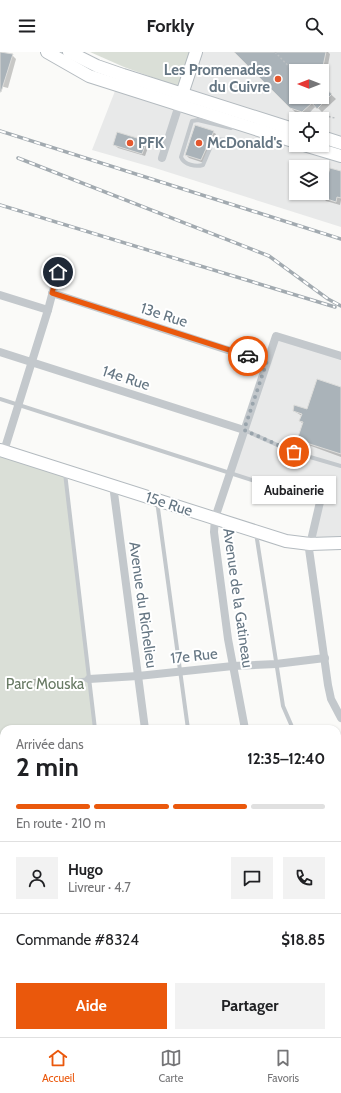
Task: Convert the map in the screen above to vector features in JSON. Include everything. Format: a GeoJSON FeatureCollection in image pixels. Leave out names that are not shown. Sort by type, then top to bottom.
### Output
{"type":"FeatureCollection","features":[{"type":"Feature","properties":{"kind":"main road"},"geometry":{"type":"LineString","coordinates":[[46,52],[89,76],[289,128]]}},
{"type":"Feature","properties":{"kind":"main road"},"geometry":{"type":"LineString","coordinates":[[69,52],[108,70],[180,99],[289,139]]}},
{"type":"Feature","properties":{"kind":"main road"},"geometry":{"type":"LineString","coordinates":[[180,99],[196,52]]}},
{"type":"Feature","properties":{"kind":"main road"},"geometry":{"type":"LineString","coordinates":[[329,139],[341,143]]}},
{"type":"Feature","properties":{"kind":"main road"},"geometry":{"type":"LineString","coordinates":[[328,152],[341,156]]}},
{"type":"Feature","properties":{"kind":"main road","name":"15e Rue"},"geometry":{"type":"LineString","coordinates":[[2,451],[286,541],[310,544],[341,542]]}},
{"type":"Feature","properties":{"kind":"street"},"geometry":{"type":"LineString","coordinates":[[162,158],[180,99]]}},
{"type":"Feature","properties":{"kind":"street"},"geometry":{"type":"LineString","coordinates":[[2,451],[32,362],[58,272]]}},
{"type":"Feature","properties":{"kind":"street","name":"13e Rue"},"geometry":{"type":"LineString","coordinates":[[52,293],[234,352],[267,361]]}},
{"type":"Feature","properties":{"kind":"street"},"geometry":{"type":"LineString","coordinates":[[0,295],[48,310]]}},
{"type":"Feature","properties":{"kind":"street","name":"Avenue de la Gatineau"},"geometry":{"type":"LineString","coordinates":[[243,725],[220,582],[214,532],[215,518],[276,336],[341,356]]}},
{"type":"Feature","properties":{"kind":"street","name":"14e Rue"},"geometry":{"type":"LineString","coordinates":[[0,352],[244,430]]}},
{"type":"Feature","properties":{"kind":"street","name":"Avenue du Richelieu"},"geometry":{"type":"LineString","coordinates":[[112,485],[144,725]]}},
{"type":"Feature","properties":{"kind":"street"},"geometry":{"type":"LineString","coordinates":[[320,502],[310,544],[331,699],[341,718]]}},
{"type":"Feature","properties":{"kind":"street","name":"17e Rue"},"geometry":{"type":"LineString","coordinates":[[89,680],[233,666],[276,664],[325,658]]}},
{"type":"Feature","properties":{"kind":"lane"},"geometry":{"type":"LineString","coordinates":[[227,140],[214,139],[203,165],[190,164],[182,161],[181,157],[192,122],[198,120],[231,128]]}},
{"type":"Feature","properties":{"kind":"lane"},"geometry":{"type":"LineString","coordinates":[[0,399],[320,502]]}},
{"type":"Feature","properties":{"kind":"lane"},"geometry":{"type":"LineString","coordinates":[[244,430],[294,452],[341,466]]}},
{"type":"Feature","properties":{"kind":"lane"},"geometry":{"type":"LineString","coordinates":[[64,471],[95,725]]}},
{"type":"Feature","properties":{"kind":"lane"},"geometry":{"type":"LineString","coordinates":[[157,499],[187,725]]}},
{"type":"Feature","properties":{"kind":"lane"},"geometry":{"type":"LineString","coordinates":[[256,531],[283,706],[290,725]]}},
{"type":"Feature","properties":{"kind":"lane"},"geometry":{"type":"LineString","coordinates":[[64,683],[89,680]]}},
{"type":"Feature","properties":{"kind":"path"},"geometry":{"type":"LineString","coordinates":[[275,52],[289,67]]}},
{"type":"Feature","properties":{"kind":"path"},"geometry":{"type":"LineString","coordinates":[[316,104],[309,112],[335,118]]}},
{"type":"Feature","properties":{"kind":"path"},"geometry":{"type":"LineString","coordinates":[[40,683],[55,684]]}},
{"type":"Feature","properties":{"kind":"shaded area"},"geometry":{"type":"Polygon","coordinates":[[[201,52],[341,52],[341,227],[155,168],[92,150],[115,91],[182,110],[201,52]]]}},
{"type":"Feature","properties":{"kind":"shaded area"},"geometry":{"type":"Polygon","coordinates":[[[276,336],[341,356],[341,543],[313,544],[320,502],[229,473],[276,336]]]}},
{"type":"Feature","properties":{"kind":"green space"},"geometry":{"type":"Polygon","coordinates":[[[90,52],[192,52],[179,87],[124,67],[90,52]]]}},
{"type":"Feature","properties":{"kind":"green space","name":"Parc Mouska"},"geometry":{"type":"Polygon","coordinates":[[[0,450],[64,471],[95,725],[0,725],[0,450]]]}},
{"type":"Feature","properties":{"kind":"building"},"geometry":{"type":"Polygon","coordinates":[[[0,52],[13,54],[1,92],[0,92],[0,52]]]}},
{"type":"Feature","properties":{"kind":"building","name":"Les Promenades du Cuivre"},"geometry":{"type":"Polygon","coordinates":[[[234,52],[326,52],[323,64],[289,64],[289,104],[311,104],[302,112],[290,108],[234,52]]]}},
{"type":"Feature","properties":{"kind":"building","name":"Les Promenades du Cuivre"},"geometry":{"type":"Polygon","coordinates":[[[313,104],[322,104],[317,109],[313,104]]]}},
{"type":"Feature","properties":{"kind":"building","name":"McDonald's"},"geometry":{"type":"Polygon","coordinates":[[[195,125],[214,131],[201,160],[185,155],[195,125]]]}},
{"type":"Feature","properties":{"kind":"building","name":"PFK"},"geometry":{"type":"Polygon","coordinates":[[[117,132],[147,141],[142,154],[113,145],[117,132]]]}},
{"type":"Feature","properties":{"kind":"building"},"geometry":{"type":"Polygon","coordinates":[[[330,168],[341,171],[341,198],[337,197],[336,202],[329,200],[330,168]]]}},
{"type":"Feature","properties":{"kind":"building"},"geometry":{"type":"Polygon","coordinates":[[[317,379],[341,387],[341,454],[297,440],[303,422],[299,421],[302,414],[293,411],[294,405],[307,409],[317,379]]]}},
{"type":"Feature","properties":{"kind":"railway"},"geometry":{"type":"LineString","coordinates":[[0,131],[341,239]]}},
{"type":"Feature","properties":{"kind":"railway"},"geometry":{"type":"LineString","coordinates":[[18,158],[269,256],[328,299],[341,306]]}},
{"type":"Feature","properties":{"kind":"railway"},"geometry":{"type":"LineString","coordinates":[[0,205],[335,307]]}},
{"type":"Feature","properties":{"kind":"way so far"},"geometry":{"type":"LineString","coordinates":[[248,356],[267,361],[244,430],[257,434],[294,452]]}},
{"type":"Feature","properties":{"kind":"place","name":"Les Promenades du Cuivre"},"geometry":{"type":"Point","coordinates":[278,79]}},
{"type":"Feature","properties":{"kind":"place","name":"PFK"},"geometry":{"type":"Point","coordinates":[130,143]}},
{"type":"Feature","properties":{"kind":"place","name":"McDonald's"},"geometry":{"type":"Point","coordinates":[199,143]}},
{"type":"Feature","properties":{"kind":"place","name":"Aubainerie"},"geometry":{"type":"Point","coordinates":[294,452]}},
{"type":"Feature","properties":{"kind":"route"},"geometry":{"type":"LineString","coordinates":[[58,272],[52,293],[248,356]]}}]}
